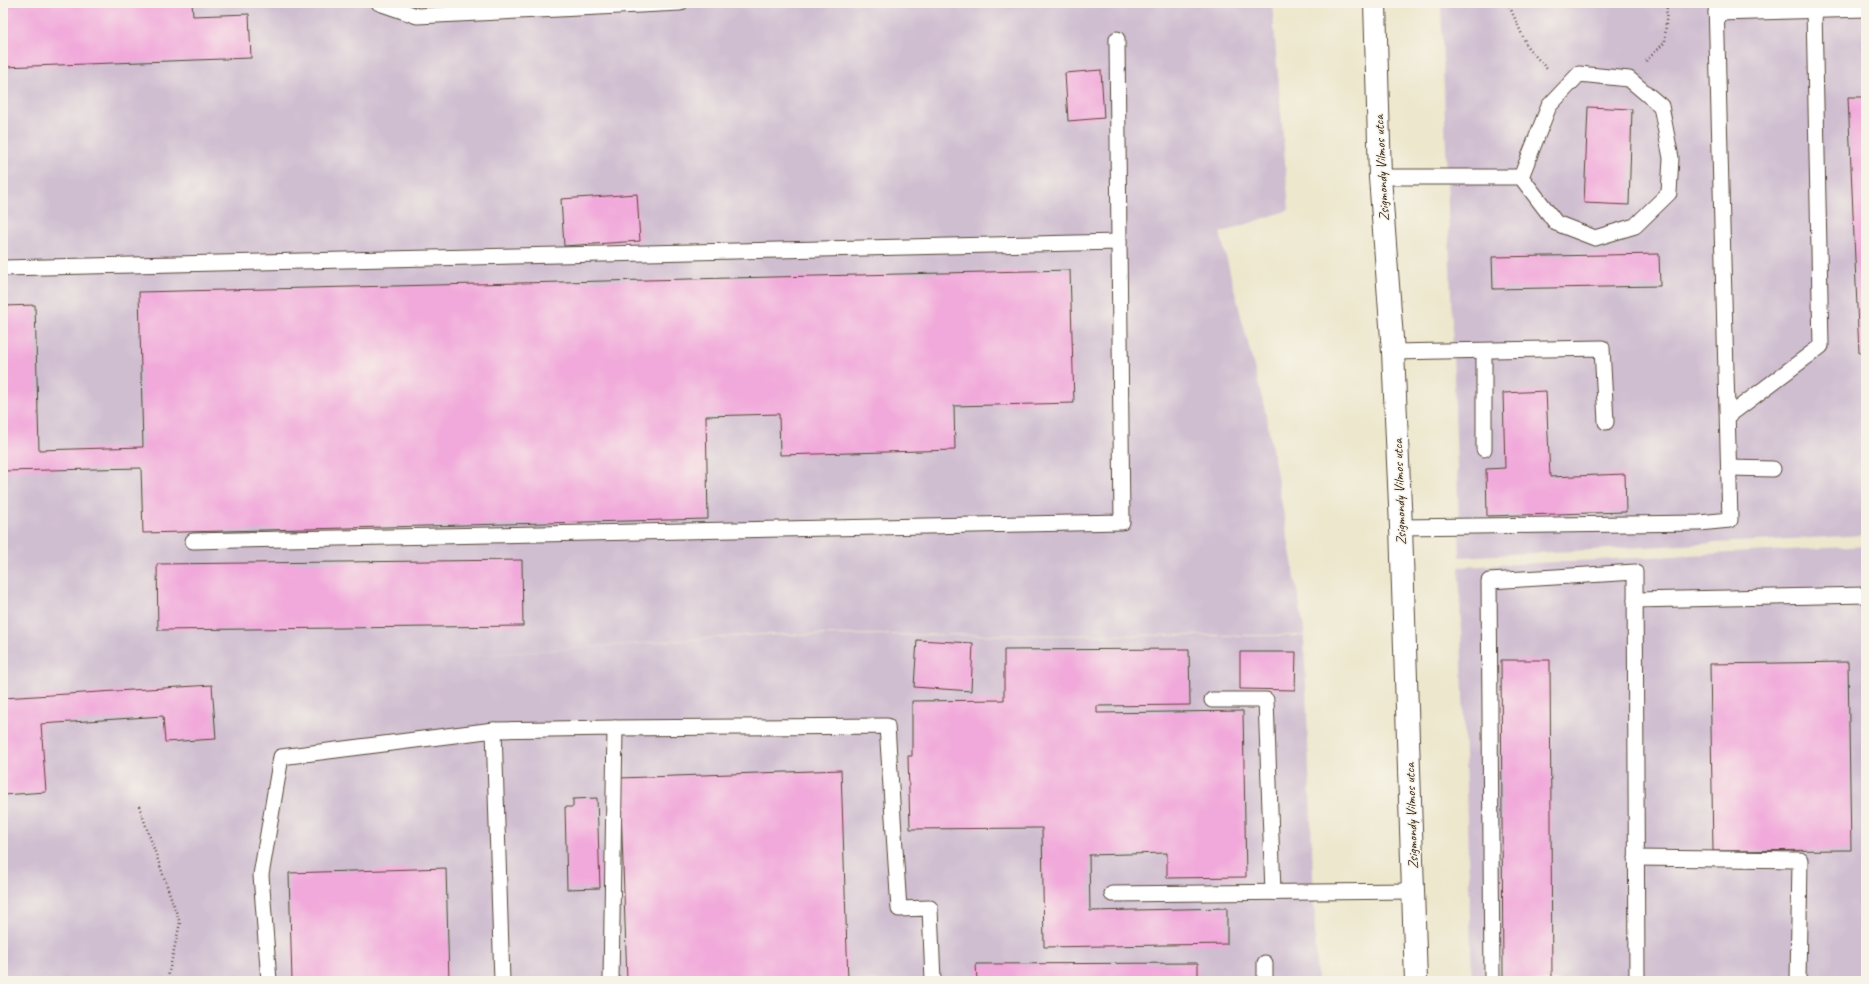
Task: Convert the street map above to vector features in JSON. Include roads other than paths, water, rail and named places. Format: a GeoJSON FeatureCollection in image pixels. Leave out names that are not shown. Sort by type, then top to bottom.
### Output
{"type":"FeatureCollection","features":[{"type":"Feature","properties":{"kind":"street","name":"Zsigmondy Vilmos utca"},"geometry":{"type":"LineString","coordinates":[[1375,3],[1380,177],[1393,352],[1401,527],[1416,981]]}},
{"type":"Feature","properties":{"kind":"lane"},"geometry":{"type":"LineString","coordinates":[[379,3],[417,16],[680,3]]}},
{"type":"Feature","properties":{"kind":"lane"},"geometry":{"type":"LineString","coordinates":[[1401,527],[1691,523],[1730,520],[1716,8],[1764,7],[1866,9]]}},
{"type":"Feature","properties":{"kind":"lane"},"geometry":{"type":"LineString","coordinates":[[1728,416],[1821,346],[1821,8]]}},
{"type":"Feature","properties":{"kind":"lane"},"geometry":{"type":"LineString","coordinates":[[193,541],[1122,522],[1117,39]]}},
{"type":"Feature","properties":{"kind":"lane"},"geometry":{"type":"LineString","coordinates":[[1579,74],[1629,79],[1661,106],[1671,158],[1669,193],[1635,226],[1595,238],[1556,223],[1522,177],[1549,106],[1579,74]]}},
{"type":"Feature","properties":{"kind":"lane"},"geometry":{"type":"LineString","coordinates":[[1380,177],[1522,177]]}},
{"type":"Feature","properties":{"kind":"lane"},"geometry":{"type":"LineString","coordinates":[[3,268],[1119,242]]}},
{"type":"Feature","properties":{"kind":"lane"},"geometry":{"type":"LineString","coordinates":[[1393,352],[1602,348],[1606,422]]}},
{"type":"Feature","properties":{"kind":"lane"},"geometry":{"type":"LineString","coordinates":[[1484,351],[1484,449]]}},
{"type":"Feature","properties":{"kind":"lane"},"geometry":{"type":"LineString","coordinates":[[1729,468],[1773,469]]}},
{"type":"Feature","properties":{"kind":"lane"},"geometry":{"type":"LineString","coordinates":[[1492,981],[1489,581],[1636,572],[1637,981]]}},
{"type":"Feature","properties":{"kind":"lane"},"geometry":{"type":"LineString","coordinates":[[1636,600],[1866,595]]}},
{"type":"Feature","properties":{"kind":"lane"},"geometry":{"type":"LineString","coordinates":[[1212,700],[1266,700],[1273,892]]}},
{"type":"Feature","properties":{"kind":"lane"},"geometry":{"type":"LineString","coordinates":[[269,981],[262,874],[281,757],[494,730],[887,726],[899,909],[930,908],[933,981]]}},
{"type":"Feature","properties":{"kind":"lane"},"geometry":{"type":"LineString","coordinates":[[611,981],[615,728]]}},
{"type":"Feature","properties":{"kind":"lane"},"geometry":{"type":"LineString","coordinates":[[494,730],[502,981]]}},
{"type":"Feature","properties":{"kind":"lane"},"geometry":{"type":"LineString","coordinates":[[1636,858],[1800,860],[1798,981]]}},
{"type":"Feature","properties":{"kind":"lane"},"geometry":{"type":"LineString","coordinates":[[1112,894],[1414,891]]}},
{"type":"Feature","properties":{"kind":"lane"},"geometry":{"type":"LineString","coordinates":[[1265,963],[1265,981]]}}]}
